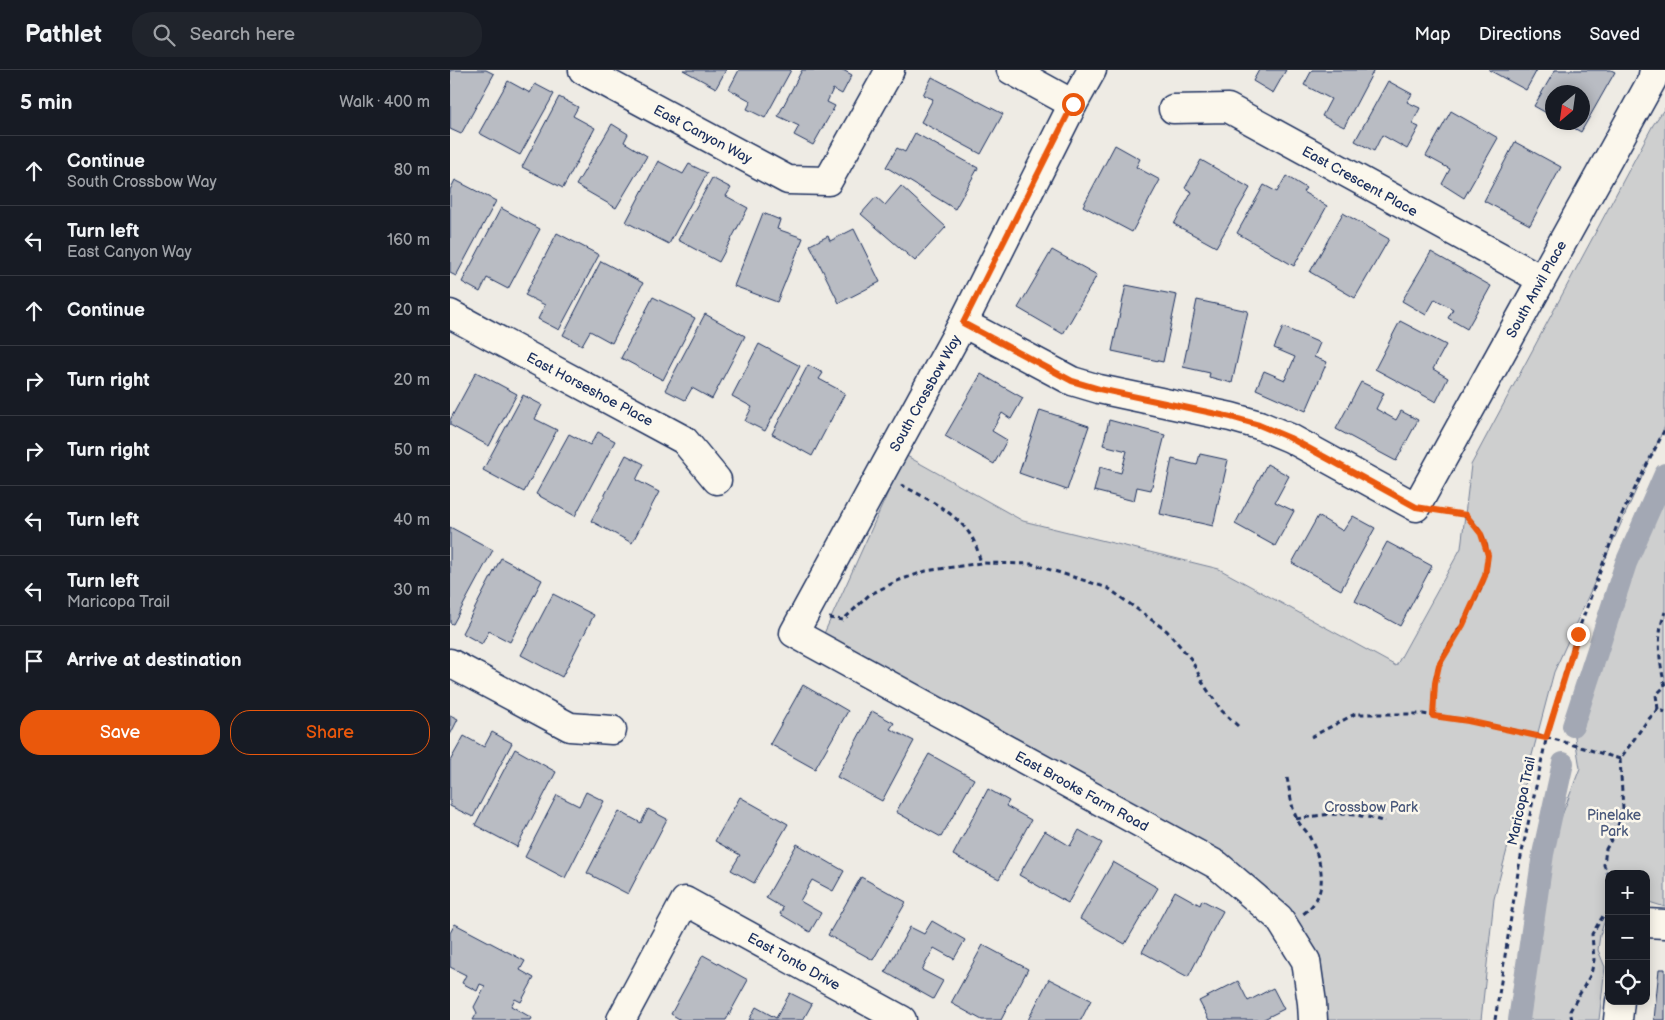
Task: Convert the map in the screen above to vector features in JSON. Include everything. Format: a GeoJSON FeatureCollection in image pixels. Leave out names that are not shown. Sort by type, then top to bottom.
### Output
{"type":"FeatureCollection","features":[{"type":"Feature","properties":{"kind":"street","name":"East Canyon Way"},"geometry":{"type":"LineString","coordinates":[[583,70],[788,180],[828,181],[890,70]]}},
{"type":"Feature","properties":{"kind":"street"},"geometry":{"type":"LineString","coordinates":[[1010,70],[1073,104]]}},
{"type":"Feature","properties":{"kind":"street","name":"South Crossbow Way"},"geometry":{"type":"LineString","coordinates":[[799,625],[963,323],[1092,70]]}},
{"type":"Feature","properties":{"kind":"street","name":"South Anvil Place"},"geometry":{"type":"LineString","coordinates":[[1416,507],[1652,80],[1654,70]]}},
{"type":"Feature","properties":{"kind":"street","name":"East Crescent Place"},"geometry":{"type":"LineString","coordinates":[[1173,109],[1228,108],[1541,279]]}},
{"type":"Feature","properties":{"kind":"street","name":"East Horseshoe Place"},"geometry":{"type":"LineString","coordinates":[[450,314],[684,440],[716,480]]}},
{"type":"Feature","properties":{"kind":"street"},"geometry":{"type":"LineString","coordinates":[[963,323],[1072,381],[1099,389],[1231,417],[1259,425],[1290,438],[1416,507]]}},
{"type":"Feature","properties":{"kind":"street","name":"East Brooks Farm Road"},"geometry":{"type":"LineString","coordinates":[[799,625],[1217,865],[1279,918],[1306,961],[1312,1012]]}},
{"type":"Feature","properties":{"kind":"street"},"geometry":{"type":"LineString","coordinates":[[450,663],[570,727],[612,730]]}},
{"type":"Feature","properties":{"kind":"street","name":"East Tonto Drive"},"geometry":{"type":"LineString","coordinates":[[621,1020],[686,901],[902,1020]]}},
{"type":"Feature","properties":{"kind":"street"},"geometry":{"type":"LineString","coordinates":[[1650,922],[1665,924]]}},
{"type":"Feature","properties":{"kind":"street"},"geometry":{"type":"LineString","coordinates":[[1618,1020],[1620,1005]]}},
{"type":"Feature","properties":{"kind":"path","name":"Maricopa Trail"},"geometry":{"type":"LineString","coordinates":[[1494,1020],[1519,866],[1546,738],[1578,634],[1619,520],[1665,429]]}},
{"type":"Feature","properties":{"kind":"path"},"geometry":{"type":"LineString","coordinates":[[881,474],[945,509],[975,542],[981,563]]}},
{"type":"Feature","properties":{"kind":"path"},"geometry":{"type":"LineString","coordinates":[[1416,507],[1466,515],[1481,534],[1488,555],[1485,576],[1474,602],[1463,625],[1439,665],[1435,683],[1433,716]]}},
{"type":"Feature","properties":{"kind":"path"},"geometry":{"type":"LineString","coordinates":[[799,625],[843,620],[870,595],[897,581],[926,571],[981,563],[1032,564],[1108,588],[1167,631],[1190,658],[1204,686],[1222,710],[1238,726]]}},
{"type":"Feature","properties":{"kind":"path"},"geometry":{"type":"LineString","coordinates":[[1658,709],[1656,695],[1665,686],[1658,641],[1665,612]]}},
{"type":"Feature","properties":{"kind":"path"},"geometry":{"type":"LineString","coordinates":[[1658,709],[1665,712]]}},
{"type":"Feature","properties":{"kind":"path"},"geometry":{"type":"LineString","coordinates":[[1606,870],[1604,865],[1606,850],[1617,829],[1623,809],[1620,760],[1647,721],[1658,709]]}},
{"type":"Feature","properties":{"kind":"path"},"geometry":{"type":"LineString","coordinates":[[1311,737],[1355,714],[1433,716],[1468,721],[1546,738],[1620,760]]}},
{"type":"Feature","properties":{"kind":"path"},"geometry":{"type":"LineString","coordinates":[[1284,927],[1312,907],[1322,888],[1320,862],[1308,833],[1296,819],[1288,778]]}},
{"type":"Feature","properties":{"kind":"path"},"geometry":{"type":"LineString","coordinates":[[1296,819],[1344,813],[1386,822]]}},
{"type":"Feature","properties":{"kind":"path"},"geometry":{"type":"LineString","coordinates":[[1572,1020],[1570,1011],[1591,974],[1594,960],[1592,934],[1605,915]]}},
{"type":"Feature","properties":{"kind":"green space","name":"Crossbow Park"},"geometry":{"type":"Polygon","coordinates":[[[1665,108],[1665,426],[1554,672],[1494,899],[1481,1020],[1318,1020],[1317,959],[1236,871],[822,638],[905,455],[1023,521],[1219,569],[1396,666],[1461,548],[1471,465],[1653,125],[1665,108]]]}},
{"type":"Feature","properties":{"kind":"green space","name":"Pinelake Park"},"geometry":{"type":"Polygon","coordinates":[[[1665,484],[1665,907],[1650,902],[1650,870],[1605,870],[1605,920],[1598,950],[1605,967],[1599,1020],[1524,1020],[1550,847],[1580,768],[1575,738],[1589,689],[1636,553],[1665,484]]]}},
{"type":"Feature","properties":{"kind":"building"},"geometry":{"type":"Polygon","coordinates":[[[450,70],[486,70],[494,74],[461,134],[450,129],[450,70]]]}},
{"type":"Feature","properties":{"kind":"building"},"geometry":{"type":"Polygon","coordinates":[[[683,70],[726,70],[716,88],[683,70]]]}},
{"type":"Feature","properties":{"kind":"building"},"geometry":{"type":"Polygon","coordinates":[[[739,70],[791,70],[765,118],[747,109],[751,101],[729,89],[739,70]]]}},
{"type":"Feature","properties":{"kind":"building"},"geometry":{"type":"Polygon","coordinates":[[[802,70],[843,70],[852,75],[842,94],[833,89],[827,102],[835,106],[813,145],[794,135],[799,126],[778,116],[802,70]]]}},
{"type":"Feature","properties":{"kind":"building"},"geometry":{"type":"Polygon","coordinates":[[[1259,70],[1286,70],[1273,93],[1253,81],[1259,70]]]}},
{"type":"Feature","properties":{"kind":"building"},"geometry":{"type":"Polygon","coordinates":[[[1312,70],[1374,70],[1344,127],[1322,116],[1331,99],[1304,85],[1312,70]]]}},
{"type":"Feature","properties":{"kind":"building"},"geometry":{"type":"Polygon","coordinates":[[[1489,70],[1537,70],[1526,90],[1489,70]]]}},
{"type":"Feature","properties":{"kind":"building"},"geometry":{"type":"Polygon","coordinates":[[[1555,70],[1611,70],[1615,72],[1590,116],[1590,85],[1546,85],[1555,70]]]}},
{"type":"Feature","properties":{"kind":"building"},"geometry":{"type":"Polygon","coordinates":[[[932,77],[1003,114],[981,154],[921,122],[933,99],[923,95],[932,77]]]}},
{"type":"Feature","properties":{"kind":"building"},"geometry":{"type":"Polygon","coordinates":[[[508,81],[530,93],[535,84],[554,94],[520,155],[479,133],[508,81]]]}},
{"type":"Feature","properties":{"kind":"building"},"geometry":{"type":"Polygon","coordinates":[[[1388,81],[1412,94],[1407,102],[1420,108],[1412,124],[1419,127],[1407,149],[1382,135],[1374,151],[1355,141],[1388,81]]]}},
{"type":"Feature","properties":{"kind":"building"},"geometry":{"type":"Polygon","coordinates":[[[1545,87],[1545,112],[1534,106],[1545,87]]]}},
{"type":"Feature","properties":{"kind":"building"},"geometry":{"type":"Polygon","coordinates":[[[559,97],[578,107],[573,116],[595,128],[563,188],[522,167],[559,97]]]}},
{"type":"Feature","properties":{"kind":"building"},"geometry":{"type":"Polygon","coordinates":[[[1451,111],[1498,138],[1464,198],[1442,184],[1450,169],[1426,156],[1451,111]]]}},
{"type":"Feature","properties":{"kind":"building"},"geometry":{"type":"Polygon","coordinates":[[[612,124],[628,134],[624,142],[647,156],[616,208],[576,185],[612,124]]]}},
{"type":"Feature","properties":{"kind":"building"},"geometry":{"type":"Polygon","coordinates":[[[915,133],[978,168],[955,209],[886,167],[897,148],[905,152],[915,133]]]}},
{"type":"Feature","properties":{"kind":"building"},"geometry":{"type":"Polygon","coordinates":[[[1515,142],[1561,167],[1530,225],[1484,201],[1515,142]]]}},
{"type":"Feature","properties":{"kind":"building"},"geometry":{"type":"Polygon","coordinates":[[[1115,145],[1140,159],[1136,167],[1160,180],[1132,232],[1083,206],[1115,145]]]}},
{"type":"Feature","properties":{"kind":"building"},"geometry":{"type":"Polygon","coordinates":[[[1201,160],[1250,188],[1216,247],[1174,224],[1192,192],[1185,188],[1201,160]]]}},
{"type":"Feature","properties":{"kind":"building"},"geometry":{"type":"Polygon","coordinates":[[[658,161],[683,174],[689,164],[707,173],[669,244],[626,222],[658,161]]]}},
{"type":"Feature","properties":{"kind":"building"},"geometry":{"type":"Polygon","coordinates":[[[1286,176],[1306,188],[1303,192],[1327,206],[1294,266],[1237,233],[1264,185],[1277,192],[1286,176]]]}},
{"type":"Feature","properties":{"kind":"building"},"geometry":{"type":"Polygon","coordinates":[[[712,178],[731,188],[726,196],[748,208],[719,262],[678,240],[712,178]]]}},
{"type":"Feature","properties":{"kind":"building"},"geometry":{"type":"Polygon","coordinates":[[[455,180],[496,201],[456,276],[450,273],[450,190],[455,180]]]}},
{"type":"Feature","properties":{"kind":"building"},"geometry":{"type":"Polygon","coordinates":[[[901,186],[946,227],[915,261],[861,214],[876,197],[885,205],[901,186]]]}},
{"type":"Feature","properties":{"kind":"building"},"geometry":{"type":"Polygon","coordinates":[[[501,208],[540,229],[508,289],[487,278],[480,292],[462,282],[501,208]]]}},
{"type":"Feature","properties":{"kind":"building"},"geometry":{"type":"Polygon","coordinates":[[[763,213],[780,220],[777,229],[803,238],[777,302],[734,286],[763,213]]]}},
{"type":"Feature","properties":{"kind":"building"},"geometry":{"type":"Polygon","coordinates":[[[1343,213],[1389,239],[1355,298],[1310,272],[1343,213]]]}},
{"type":"Feature","properties":{"kind":"building"},"geometry":{"type":"Polygon","coordinates":[[[854,229],[880,282],[839,303],[810,245],[828,236],[830,241],[854,229]]]}},
{"type":"Feature","properties":{"kind":"building"},"geometry":{"type":"Polygon","coordinates":[[[557,233],[599,255],[559,330],[538,319],[545,305],[525,295],[557,233]]]}},
{"type":"Feature","properties":{"kind":"building"},"geometry":{"type":"Polygon","coordinates":[[[1052,250],[1097,275],[1063,334],[1018,308],[1052,250]]]}},
{"type":"Feature","properties":{"kind":"building"},"geometry":{"type":"Polygon","coordinates":[[[1431,252],[1491,286],[1467,329],[1448,318],[1453,309],[1435,299],[1426,315],[1402,301],[1431,252]]]}},
{"type":"Feature","properties":{"kind":"building"},"geometry":{"type":"Polygon","coordinates":[[[601,261],[643,283],[612,343],[590,331],[582,345],[563,335],[601,261]]]}},
{"type":"Feature","properties":{"kind":"building"},"geometry":{"type":"Polygon","coordinates":[[[1126,285],[1177,295],[1163,362],[1112,351],[1126,285]]]}},
{"type":"Feature","properties":{"kind":"building"},"geometry":{"type":"Polygon","coordinates":[[[653,297],[695,318],[663,380],[621,358],[653,297]]]}},
{"type":"Feature","properties":{"kind":"building"},"geometry":{"type":"Polygon","coordinates":[[[1197,300],[1248,311],[1232,383],[1209,377],[1210,373],[1183,367],[1197,300]]]}},
{"type":"Feature","properties":{"kind":"building"},"geometry":{"type":"Polygon","coordinates":[[[705,314],[745,336],[712,399],[692,388],[685,400],[665,390],[705,314]]]}},
{"type":"Feature","properties":{"kind":"building"},"geometry":{"type":"Polygon","coordinates":[[[1400,321],[1446,345],[1433,369],[1448,378],[1436,402],[1375,369],[1400,321]]]}},
{"type":"Feature","properties":{"kind":"building"},"geometry":{"type":"Polygon","coordinates":[[[1283,327],[1320,343],[1314,357],[1327,362],[1306,411],[1256,389],[1264,371],[1285,380],[1295,357],[1274,348],[1283,327]]]}},
{"type":"Feature","properties":{"kind":"building"},"geometry":{"type":"Polygon","coordinates":[[[759,344],[800,366],[765,431],[745,421],[752,407],[732,396],[759,344]]]}},
{"type":"Feature","properties":{"kind":"building"},"geometry":{"type":"Polygon","coordinates":[[[808,365],[823,373],[819,379],[845,393],[812,456],[772,434],[808,365]]]}},
{"type":"Feature","properties":{"kind":"building"},"geometry":{"type":"Polygon","coordinates":[[[476,372],[517,394],[489,446],[450,425],[450,420],[476,372]]]}},
{"type":"Feature","properties":{"kind":"building"},"geometry":{"type":"Polygon","coordinates":[[[981,374],[1023,398],[1011,419],[1002,413],[992,431],[1007,440],[994,464],[945,436],[981,374]]]}},
{"type":"Feature","properties":{"kind":"building"},"geometry":{"type":"Polygon","coordinates":[[[1361,382],[1384,393],[1376,409],[1396,420],[1401,411],[1418,420],[1396,461],[1336,429],[1361,382]]]}},
{"type":"Feature","properties":{"kind":"building"},"geometry":{"type":"Polygon","coordinates":[[[523,395],[542,405],[535,419],[557,430],[524,492],[483,470],[523,395]]]}},
{"type":"Feature","properties":{"kind":"building"},"geometry":{"type":"Polygon","coordinates":[[[1040,410],[1089,426],[1067,490],[1019,473],[1040,410]]]}},
{"type":"Feature","properties":{"kind":"building"},"geometry":{"type":"Polygon","coordinates":[[[1109,420],[1165,435],[1151,490],[1137,487],[1134,501],[1094,491],[1100,467],[1121,473],[1127,451],[1103,445],[1109,420]]]}},
{"type":"Feature","properties":{"kind":"building"},"geometry":{"type":"Polygon","coordinates":[[[598,432],[615,441],[575,516],[536,494],[569,434],[590,445],[598,432]]]}},
{"type":"Feature","properties":{"kind":"building"},"geometry":{"type":"Polygon","coordinates":[[[1200,454],[1228,460],[1213,526],[1160,514],[1172,459],[1197,465],[1200,454]]]}},
{"type":"Feature","properties":{"kind":"building"},"geometry":{"type":"Polygon","coordinates":[[[626,455],[644,464],[636,480],[659,492],[632,543],[591,521],[626,455]]]}},
{"type":"Feature","properties":{"kind":"building"},"geometry":{"type":"Polygon","coordinates":[[[1267,464],[1289,476],[1275,502],[1294,511],[1275,546],[1235,524],[1267,464]]]}},
{"type":"Feature","properties":{"kind":"building"},"geometry":{"type":"Polygon","coordinates":[[[1318,516],[1343,531],[1353,516],[1375,528],[1341,590],[1292,563],[1318,516]]]}},
{"type":"Feature","properties":{"kind":"building"},"geometry":{"type":"Polygon","coordinates":[[[450,527],[493,550],[453,624],[450,623],[450,527]]]}},
{"type":"Feature","properties":{"kind":"building"},"geometry":{"type":"Polygon","coordinates":[[[1387,542],[1432,566],[1400,626],[1355,601],[1387,542]]]}},
{"type":"Feature","properties":{"kind":"building"},"geometry":{"type":"Polygon","coordinates":[[[501,558],[542,580],[510,642],[489,631],[482,644],[462,633],[501,558]]]}},
{"type":"Feature","properties":{"kind":"building"},"geometry":{"type":"Polygon","coordinates":[[[553,594],[594,615],[562,677],[521,655],[553,594]]]}},
{"type":"Feature","properties":{"kind":"building"},"geometry":{"type":"Polygon","coordinates":[[[803,685],[848,711],[815,769],[770,744],[803,685]]]}},
{"type":"Feature","properties":{"kind":"building"},"geometry":{"type":"Polygon","coordinates":[[[872,711],[894,723],[890,729],[914,741],[882,801],[837,777],[872,711]]]}},
{"type":"Feature","properties":{"kind":"building"},"geometry":{"type":"Polygon","coordinates":[[[450,715],[458,719],[450,735],[450,715]]]}},
{"type":"Feature","properties":{"kind":"building"},"geometry":{"type":"Polygon","coordinates":[[[492,732],[512,743],[473,817],[450,806],[450,761],[464,736],[484,747],[492,732]]]}},
{"type":"Feature","properties":{"kind":"building"},"geometry":{"type":"Polygon","coordinates":[[[515,749],[556,772],[517,847],[475,825],[515,749]]]}},
{"type":"Feature","properties":{"kind":"building"},"geometry":{"type":"Polygon","coordinates":[[[929,754],[974,779],[941,837],[896,812],[929,754]]]}},
{"type":"Feature","properties":{"kind":"building"},"geometry":{"type":"Polygon","coordinates":[[[988,789],[1009,801],[1006,806],[1031,820],[999,879],[953,855],[988,789]]]}},
{"type":"Feature","properties":{"kind":"building"},"geometry":{"type":"Polygon","coordinates":[[[586,792],[604,801],[565,878],[525,857],[557,795],[579,806],[586,792]]]}},
{"type":"Feature","properties":{"kind":"building"},"geometry":{"type":"Polygon","coordinates":[[[740,797],[788,824],[754,883],[731,870],[740,855],[715,841],[740,797]]]}},
{"type":"Feature","properties":{"kind":"building"},"geometry":{"type":"Polygon","coordinates":[[[648,809],[667,819],[628,894],[587,873],[619,811],[641,823],[648,809]]]}},
{"type":"Feature","properties":{"kind":"building"},"geometry":{"type":"Polygon","coordinates":[[[1079,830],[1102,843],[1068,903],[1019,875],[1045,831],[1070,846],[1079,830]]]}},
{"type":"Feature","properties":{"kind":"building"},"geometry":{"type":"Polygon","coordinates":[[[797,844],[844,871],[833,891],[812,880],[800,901],[821,913],[810,932],[780,914],[783,908],[766,898],[797,844]]]}},
{"type":"Feature","properties":{"kind":"building"},"geometry":{"type":"Polygon","coordinates":[[[1113,862],[1158,888],[1125,944],[1080,919],[1113,862]]]}},
{"type":"Feature","properties":{"kind":"building"},"geometry":{"type":"Polygon","coordinates":[[[861,877],[906,902],[873,960],[828,935],[861,877]]]}},
{"type":"Feature","properties":{"kind":"building"},"geometry":{"type":"Polygon","coordinates":[[[1175,891],[1200,905],[1202,900],[1223,911],[1188,977],[1142,952],[1175,891]]]}},
{"type":"Feature","properties":{"kind":"building"},"geometry":{"type":"Polygon","coordinates":[[[932,921],[965,940],[954,959],[934,948],[922,970],[943,981],[933,999],[885,972],[910,927],[924,934],[932,921]]]}},
{"type":"Feature","properties":{"kind":"building"},"geometry":{"type":"Polygon","coordinates":[[[455,924],[525,961],[520,970],[534,978],[521,1002],[515,999],[511,1006],[532,1018],[531,1020],[473,1020],[477,1013],[474,1007],[485,986],[480,984],[477,991],[462,983],[466,975],[450,967],[450,933],[455,924]]]}},
{"type":"Feature","properties":{"kind":"building"},"geometry":{"type":"Polygon","coordinates":[[[983,945],[1028,969],[1001,1020],[982,1020],[951,1003],[983,945]]]}},
{"type":"Feature","properties":{"kind":"building"},"geometry":{"type":"Polygon","coordinates":[[[703,955],[748,980],[726,1020],[681,1020],[671,1014],[703,955]]]}},
{"type":"Feature","properties":{"kind":"building"},"geometry":{"type":"Polygon","coordinates":[[[1659,969],[1665,969],[1665,1020],[1654,1020],[1659,969]]]}},
{"type":"Feature","properties":{"kind":"building"},"geometry":{"type":"Polygon","coordinates":[[[1049,979],[1091,1000],[1081,1020],[1028,1020],[1049,979]]]}},
{"type":"Feature","properties":{"kind":"building"},"geometry":{"type":"Polygon","coordinates":[[[1238,981],[1248,1001],[1273,988],[1284,1009],[1262,1020],[1209,1020],[1199,1001],[1238,981]]]}},
{"type":"Feature","properties":{"kind":"building"},"geometry":{"type":"Polygon","coordinates":[[[790,993],[812,1004],[803,1020],[749,1020],[756,1007],[776,1018],[790,993]]]}},
{"type":"Feature","properties":{"kind":"waterway"},"geometry":{"type":"LineString","coordinates":[[1573,726],[1626,563],[1665,474]]}},
{"type":"Feature","properties":{"kind":"waterway"},"geometry":{"type":"LineString","coordinates":[[1519,1020],[1543,854],[1563,763]]}},
{"type":"Feature","properties":{"kind":"route"},"geometry":{"type":"LineString","coordinates":[[1073,104],[963,323],[1072,381],[1099,389],[1231,417],[1259,425],[1290,438],[1416,507],[1466,515],[1481,534],[1488,555],[1485,576],[1463,625],[1439,665],[1435,683],[1433,716],[1468,721],[1546,738],[1578,634]]}}]}
